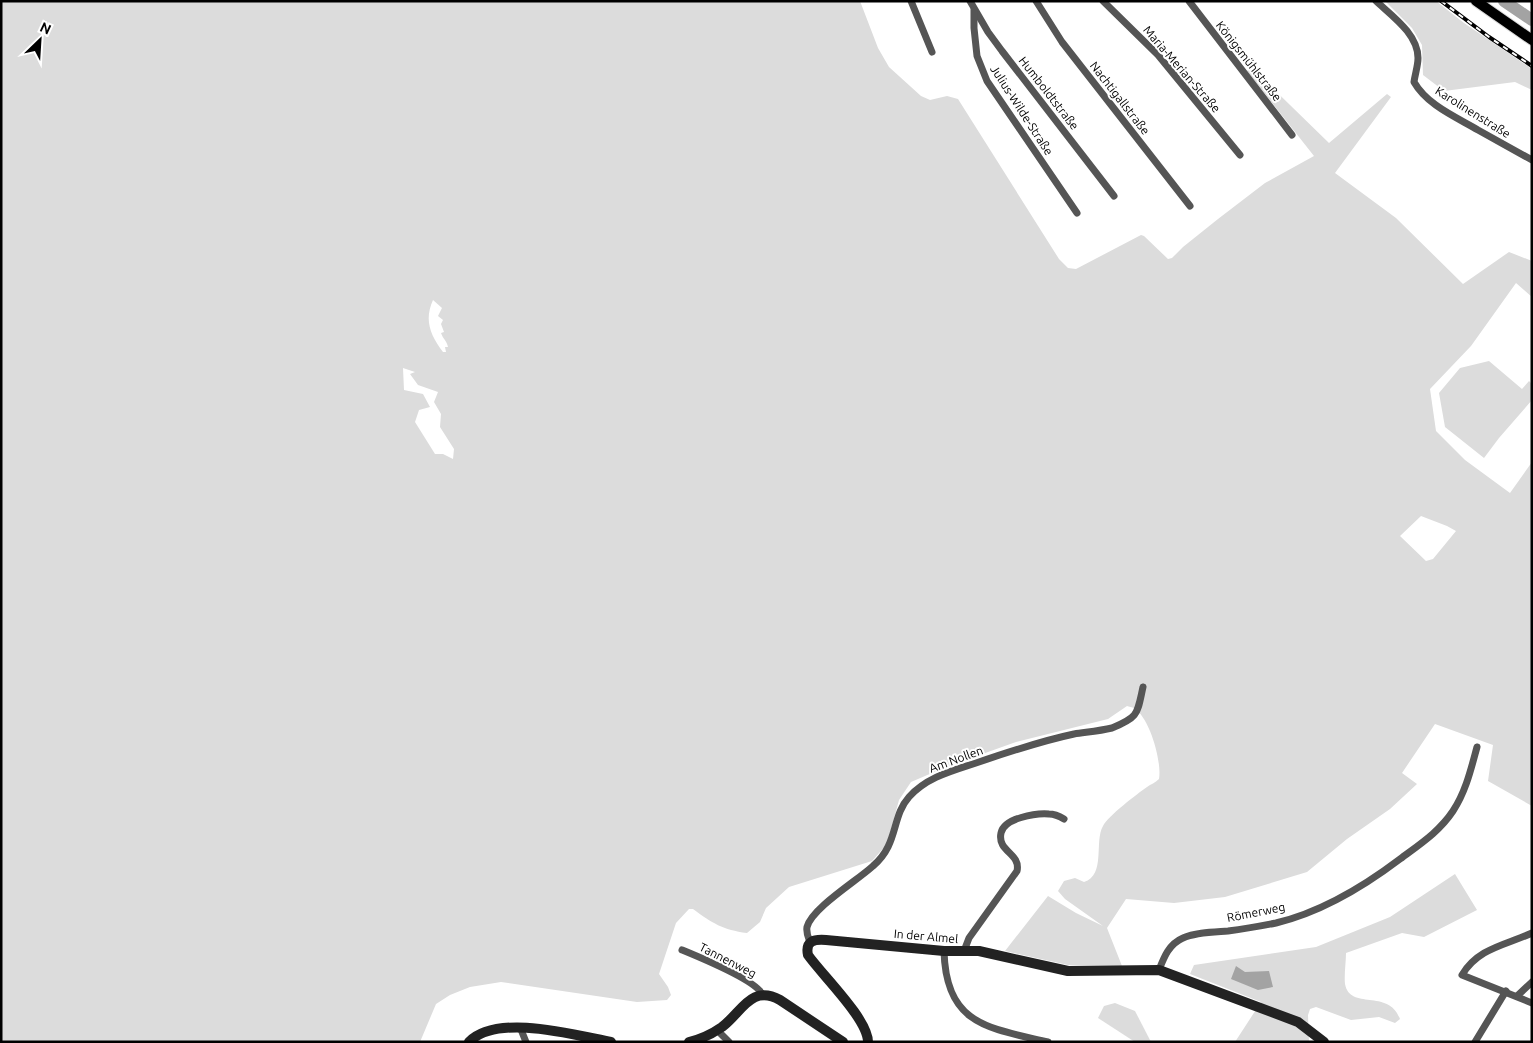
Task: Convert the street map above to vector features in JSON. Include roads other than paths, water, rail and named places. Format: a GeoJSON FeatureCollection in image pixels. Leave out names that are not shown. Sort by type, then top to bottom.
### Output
{"type":"FeatureCollection","features":[{"type":"Feature","properties":{"kind":"main road"},"geometry":{"type":"LineString","coordinates":[[1477,1],[1532,40]]}},
{"type":"Feature","properties":{"kind":"street"},"geometry":{"type":"LineString","coordinates":[[912,1],[932,52]]}},
{"type":"Feature","properties":{"kind":"street","name":"Humboldtstraße"},"geometry":{"type":"LineString","coordinates":[[970,1],[1002,51],[1114,196]]}},
{"type":"Feature","properties":{"kind":"street","name":"Nachtigallstraße"},"geometry":{"type":"LineString","coordinates":[[1036,1],[1062,42],[1190,206]]}},
{"type":"Feature","properties":{"kind":"street","name":"Maria-Merian-Straße"},"geometry":{"type":"LineString","coordinates":[[1103,1],[1158,55],[1240,155]]}},
{"type":"Feature","properties":{"kind":"street","name":"Königsmühlstraße"},"geometry":{"type":"LineString","coordinates":[[1188,1],[1292,135]]}},
{"type":"Feature","properties":{"kind":"street","name":"Karolinenstraße"},"geometry":{"type":"LineString","coordinates":[[1376,1],[1408,32],[1415,44],[1418,57],[1414,82],[1430,101],[1532,160]]}},
{"type":"Feature","properties":{"kind":"street","name":"Julius-Wilde-Straße"},"geometry":{"type":"LineString","coordinates":[[974,10],[977,56],[988,81],[1078,213]]}},
{"type":"Feature","properties":{"kind":"street","name":"Am Nollen"},"geometry":{"type":"LineString","coordinates":[[810,942],[806,930],[810,920],[825,904],[881,859],[891,842],[902,808],[912,793],[923,784],[943,774],[1022,748],[1119,725],[1136,714],[1143,687]]}},
{"type":"Feature","properties":{"kind":"street","name":"Römerweg"},"geometry":{"type":"LineString","coordinates":[[1160,970],[1169,948],[1183,937],[1237,930],[1287,920],[1329,903],[1366,884],[1432,836],[1444,822],[1464,789],[1477,747]]}},
{"type":"Feature","properties":{"kind":"street"},"geometry":{"type":"LineString","coordinates":[[964,951],[969,938],[1017,871],[1017,861],[1005,849],[1001,840],[1001,834],[1005,825],[1020,818],[1040,814],[1056,814],[1064,819]]}},
{"type":"Feature","properties":{"kind":"street"},"geometry":{"type":"LineString","coordinates":[[1532,933],[1488,950],[1470,963],[1462,975],[1532,1003]]}},
{"type":"Feature","properties":{"kind":"street","name":"In der Almel"},"geometry":{"type":"LineString","coordinates":[[810,942],[826,940],[944,951],[979,951],[1068,971],[1160,970]]}},
{"type":"Feature","properties":{"kind":"street"},"geometry":{"type":"LineString","coordinates":[[810,942],[807,946],[808,955],[857,1016],[866,1033],[868,1042]]}},
{"type":"Feature","properties":{"kind":"street","name":"Tannenweg"},"geometry":{"type":"LineString","coordinates":[[682,950],[748,982],[760,990],[762,994]]}},
{"type":"Feature","properties":{"kind":"street"},"geometry":{"type":"LineString","coordinates":[[944,951],[944,968],[949,988],[961,1007],[970,1016],[979,1023],[998,1031],[1048,1042]]}},
{"type":"Feature","properties":{"kind":"street"},"geometry":{"type":"LineString","coordinates":[[1160,970],[1298,1022],[1324,1042]]}},
{"type":"Feature","properties":{"kind":"street"},"geometry":{"type":"LineString","coordinates":[[1517,996],[1532,982]]}},
{"type":"Feature","properties":{"kind":"street"},"geometry":{"type":"LineString","coordinates":[[1475,1042],[1506,992]]}},
{"type":"Feature","properties":{"kind":"street"},"geometry":{"type":"LineString","coordinates":[[689,1042],[717,1030],[751,999],[762,994],[773,996],[780,1000],[843,1042]]}},
{"type":"Feature","properties":{"kind":"street"},"geometry":{"type":"LineString","coordinates":[[469,1042],[479,1034],[505,1027],[604,1041]]}},
{"type":"Feature","properties":{"kind":"street"},"geometry":{"type":"LineString","coordinates":[[520,1028],[526,1042]]}},
{"type":"Feature","properties":{"kind":"street"},"geometry":{"type":"LineString","coordinates":[[717,1030],[729,1042]]}},
{"type":"Feature","properties":{"kind":"waterway"},"geometry":{"type":"LineString","coordinates":[[1504,1],[1532,20]]}},
{"type":"Feature","properties":{"kind":"railway"},"geometry":{"type":"LineString","coordinates":[[1441,1],[1532,66]]}}]}
